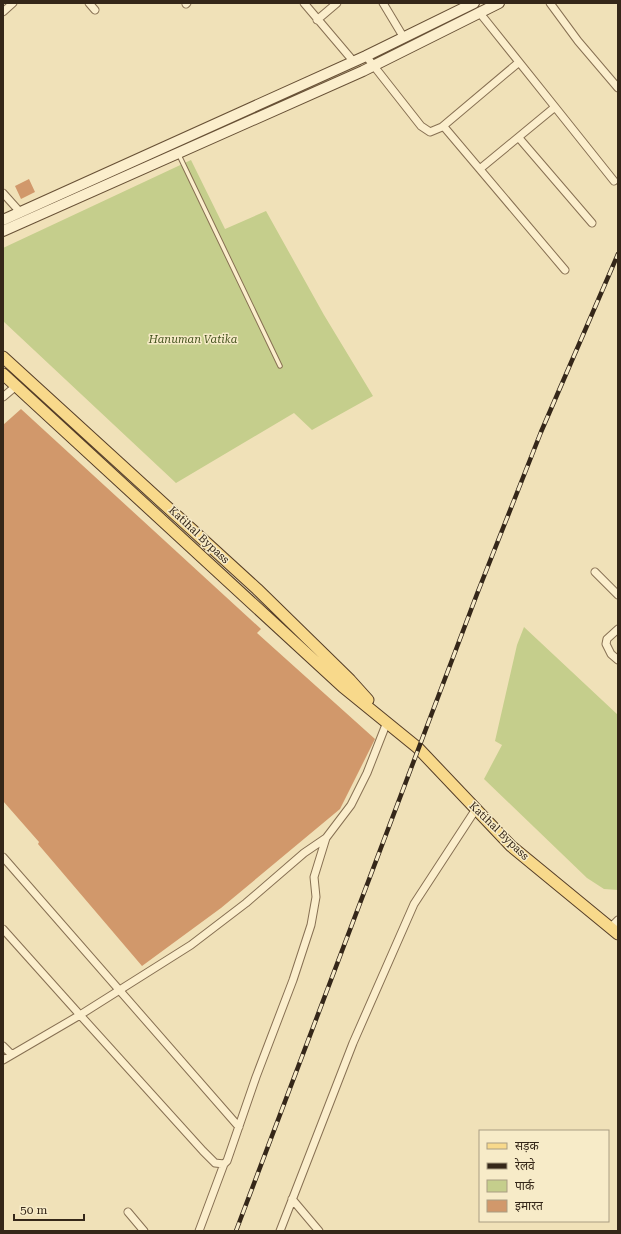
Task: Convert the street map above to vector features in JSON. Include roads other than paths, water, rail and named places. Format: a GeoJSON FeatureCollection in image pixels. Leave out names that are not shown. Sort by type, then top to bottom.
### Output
{"type":"FeatureCollection","features":[{"type":"Feature","properties":{"kind":"main road"},"geometry":{"type":"LineString","coordinates":[[3,220],[354,62],[474,3]]}},
{"type":"Feature","properties":{"kind":"main road"},"geometry":{"type":"LineString","coordinates":[[3,231],[178,154],[373,65],[499,3]]}},
{"type":"Feature","properties":{"kind":"main road","name":"Katihal Bypass"},"geometry":{"type":"LineString","coordinates":[[3,357],[257,589],[350,680],[387,722]]}},
{"type":"Feature","properties":{"kind":"main road","name":"Katihal Bypass"},"geometry":{"type":"LineString","coordinates":[[3,374],[343,687],[418,748],[511,846],[616,927]]}},
{"type":"Feature","properties":{"kind":"street"},"geometry":{"type":"LineString","coordinates":[[3,12],[13,3]]}},
{"type":"Feature","properties":{"kind":"street"},"geometry":{"type":"LineString","coordinates":[[89,3],[95,10]]}},
{"type":"Feature","properties":{"kind":"street"},"geometry":{"type":"LineString","coordinates":[[304,3],[354,62]]}},
{"type":"Feature","properties":{"kind":"street"},"geometry":{"type":"LineString","coordinates":[[318,20],[337,3]]}},
{"type":"Feature","properties":{"kind":"street"},"geometry":{"type":"LineString","coordinates":[[383,3],[404,38]]}},
{"type":"Feature","properties":{"kind":"street"},"geometry":{"type":"LineString","coordinates":[[550,3],[578,41],[618,88]]}},
{"type":"Feature","properties":{"kind":"street"},"geometry":{"type":"LineString","coordinates":[[479,12],[518,63],[614,181]]}},
{"type":"Feature","properties":{"kind":"street"},"geometry":{"type":"LineString","coordinates":[[366,56],[421,126],[430,132],[442,127],[518,63]]}},
{"type":"Feature","properties":{"kind":"street"},"geometry":{"type":"LineString","coordinates":[[481,168],[555,107]]}},
{"type":"Feature","properties":{"kind":"street"},"geometry":{"type":"LineString","coordinates":[[442,127],[445,128],[481,168],[565,270]]}},
{"type":"Feature","properties":{"kind":"street"},"geometry":{"type":"LineString","coordinates":[[519,138],[592,223]]}},
{"type":"Feature","properties":{"kind":"street"},"geometry":{"type":"LineString","coordinates":[[3,192],[20,212]]}},
{"type":"Feature","properties":{"kind":"street"},"geometry":{"type":"LineString","coordinates":[[3,397],[16,386]]}},
{"type":"Feature","properties":{"kind":"street"},"geometry":{"type":"LineString","coordinates":[[595,572],[618,595]]}},
{"type":"Feature","properties":{"kind":"street"},"geometry":{"type":"LineString","coordinates":[[618,629],[607,639],[606,644],[611,654],[618,660]]}},
{"type":"Feature","properties":{"kind":"street"},"geometry":{"type":"LineString","coordinates":[[3,1060],[80,1015],[191,945],[246,903],[304,853],[326,838],[351,806],[367,773],[387,722]]}},
{"type":"Feature","properties":{"kind":"street"},"geometry":{"type":"LineString","coordinates":[[280,1231],[353,1044],[414,904],[476,809]]}},
{"type":"Feature","properties":{"kind":"street"},"geometry":{"type":"LineString","coordinates":[[200,1231],[293,980],[311,925],[316,897],[314,877],[326,838]]}},
{"type":"Feature","properties":{"kind":"street"},"geometry":{"type":"LineString","coordinates":[[3,857],[239,1126]]}},
{"type":"Feature","properties":{"kind":"street"},"geometry":{"type":"LineString","coordinates":[[3,929],[211,1159],[218,1165],[224,1164]]}},
{"type":"Feature","properties":{"kind":"street"},"geometry":{"type":"LineString","coordinates":[[3,1046],[11,1054]]}},
{"type":"Feature","properties":{"kind":"street"},"geometry":{"type":"LineString","coordinates":[[292,1199],[319,1231]]}},
{"type":"Feature","properties":{"kind":"street"},"geometry":{"type":"LineString","coordinates":[[128,1212],[144,1231]]}},
{"type":"Feature","properties":{"kind":"lane"},"geometry":{"type":"LineString","coordinates":[[178,154],[280,366]]}},
{"type":"Feature","properties":{"kind":"railway"},"geometry":{"type":"LineString","coordinates":[[236,1231],[477,594],[541,432],[618,254]]}},
{"type":"Feature","properties":{"kind":"park label","name":"Hanuman Vatika"},"geometry":{"type":"Point","coordinates":[193,339]}}]}
